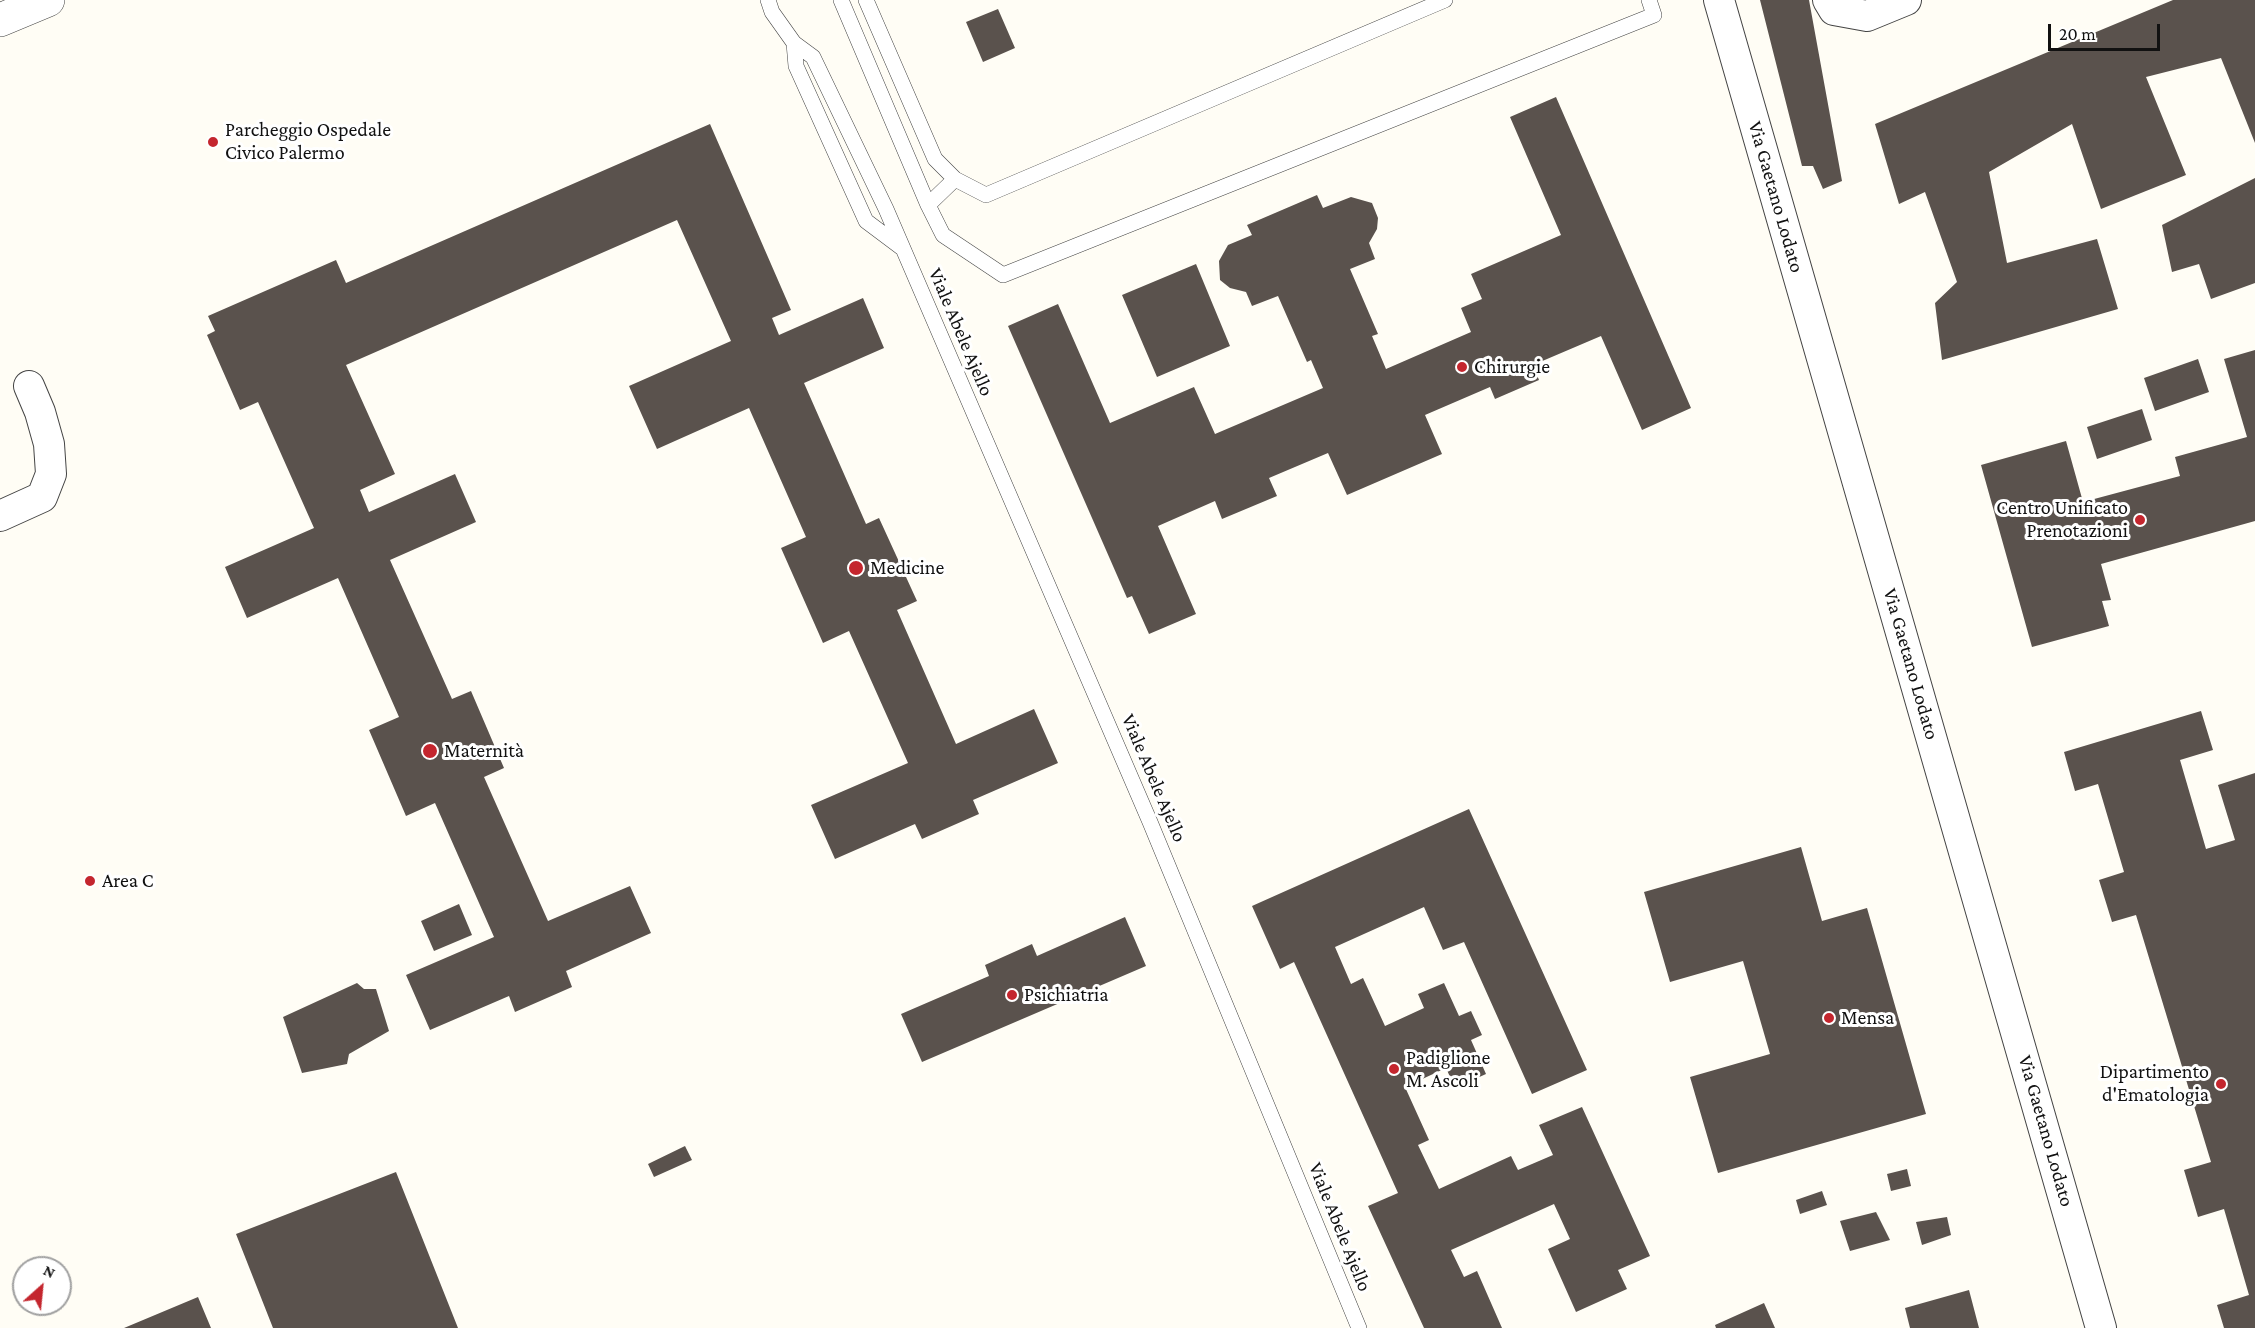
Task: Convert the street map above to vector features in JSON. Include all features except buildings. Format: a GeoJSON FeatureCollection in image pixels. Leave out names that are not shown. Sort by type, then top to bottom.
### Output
{"type":"FeatureCollection","features":[{"type":"Feature","properties":{"kind":"street"},"geometry":{"type":"LineString","coordinates":[[0,20],[48,0]]}},
{"type":"Feature","properties":{"kind":"street","name":"Via Gaetano Lodato"},"geometry":{"type":"LineString","coordinates":[[1719,0],[2102,1328]]}},
{"type":"Feature","properties":{"kind":"street"},"geometry":{"type":"LineString","coordinates":[[1831,5],[1867,16],[1906,0]]}},
{"type":"Feature","properties":{"kind":"street"},"geometry":{"type":"LineString","coordinates":[[0,516],[42,497],[51,474],[49,444],[40,412],[29,386]]}},
{"type":"Feature","properties":{"kind":"lane","name":"Viale Abele Ajello"},"geometry":{"type":"LineString","coordinates":[[754,0],[770,6],[795,43],[813,57],[886,209],[1155,833],[1359,1328]]}},
{"type":"Feature","properties":{"kind":"lane"},"geometry":{"type":"LineString","coordinates":[[841,0],[928,205],[943,235],[1003,275],[1654,15],[1649,0]]}},
{"type":"Feature","properties":{"kind":"lane"},"geometry":{"type":"LineString","coordinates":[[866,0],[934,159],[955,179],[986,195],[1445,0]]}},
{"type":"Feature","properties":{"kind":"lane","name":"Viale Abele Ajello"},"geometry":{"type":"LineString","coordinates":[[795,43],[796,66],[866,221],[902,248]]}},
{"type":"Feature","properties":{"kind":"lane"},"geometry":{"type":"LineString","coordinates":[[928,205],[955,179]]}},
{"type":"Feature","properties":{"kind":"place","name":"Parcheggio Ospedale Civico Palermo"},"geometry":{"type":"Point","coordinates":[213,142]}},
{"type":"Feature","properties":{"kind":"place","name":"Chirurgie"},"geometry":{"type":"Point","coordinates":[1462,367]}},
{"type":"Feature","properties":{"kind":"place","name":"Centro Unificato Prenotazioni"},"geometry":{"type":"Point","coordinates":[2140,520]}},
{"type":"Feature","properties":{"kind":"place","name":"Medicine"},"geometry":{"type":"Point","coordinates":[856,568]}},
{"type":"Feature","properties":{"kind":"place","name":"Maternità"},"geometry":{"type":"Point","coordinates":[430,751]}},
{"type":"Feature","properties":{"kind":"place","name":"Area C"},"geometry":{"type":"Point","coordinates":[90,881]}},
{"type":"Feature","properties":{"kind":"place","name":"Psichiatria"},"geometry":{"type":"Point","coordinates":[1012,995]}},
{"type":"Feature","properties":{"kind":"place","name":"Mensa"},"geometry":{"type":"Point","coordinates":[1829,1018]}},
{"type":"Feature","properties":{"kind":"place","name":"Padiglione M. Ascoli"},"geometry":{"type":"Point","coordinates":[1394,1069]}},
{"type":"Feature","properties":{"kind":"place","name":"Dipartimento d'Ematologia"},"geometry":{"type":"Point","coordinates":[2221,1084]}}]}
